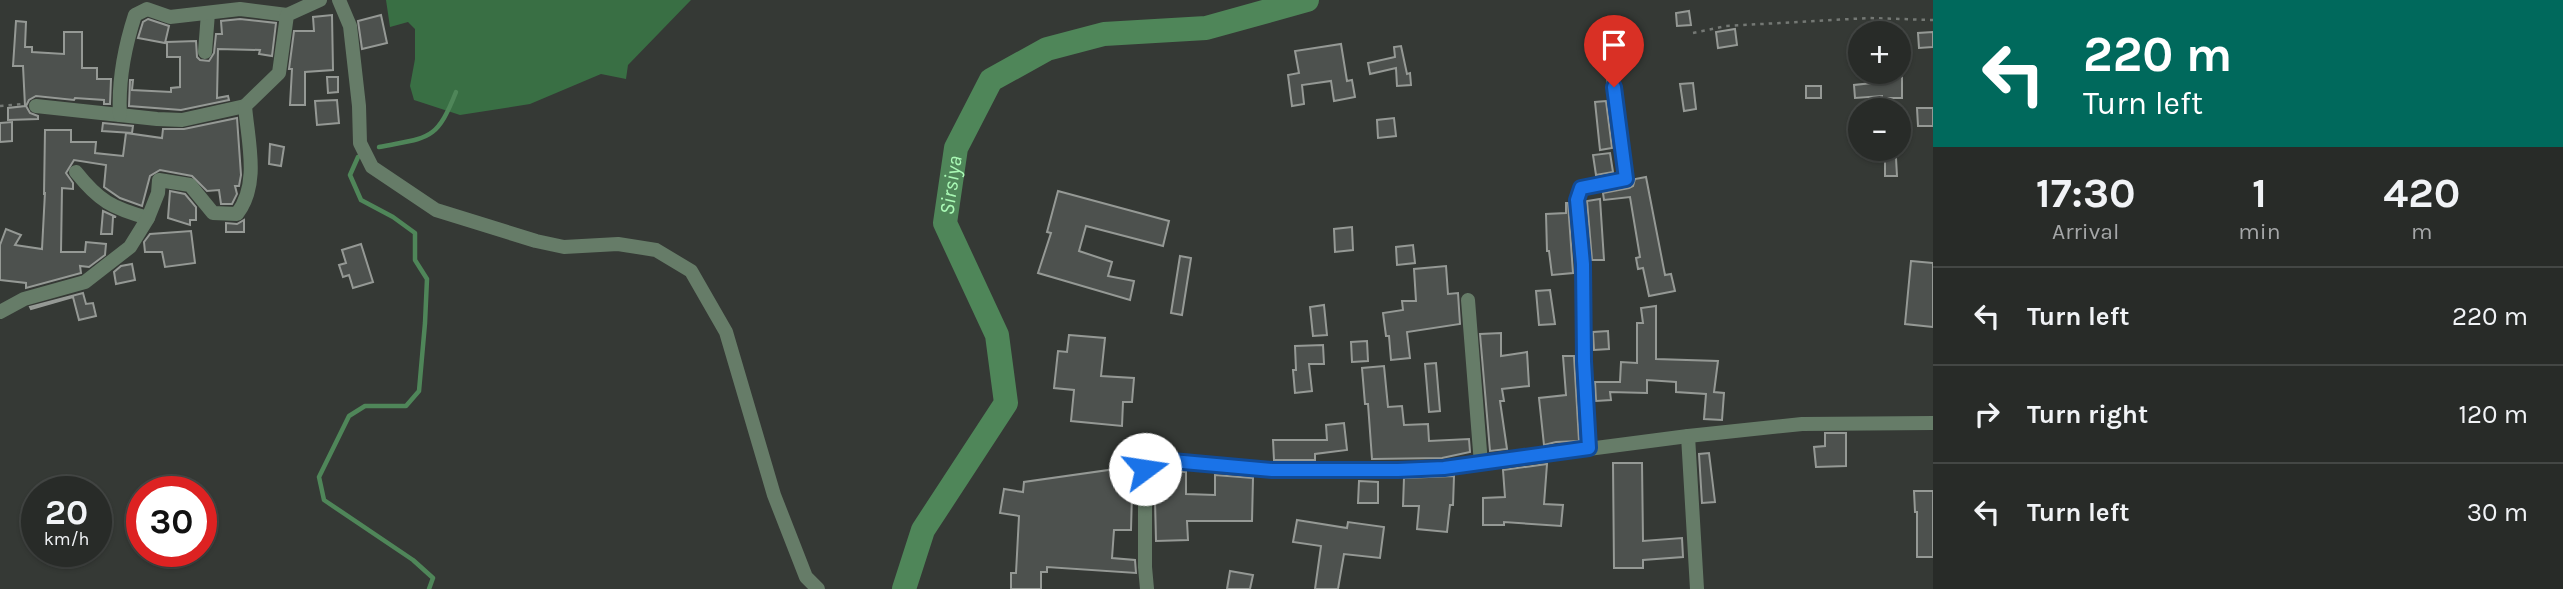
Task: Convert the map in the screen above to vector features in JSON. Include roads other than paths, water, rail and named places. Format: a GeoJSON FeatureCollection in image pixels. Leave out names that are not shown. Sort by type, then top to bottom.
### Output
{"type":"FeatureCollection","features":[{"type":"Feature","properties":{"kind":"street"},"geometry":{"type":"LineString","coordinates":[[120,115],[118,84],[127,38],[135,15],[148,5],[170,17],[208,13],[239,4],[287,15],[320,0]]}},
{"type":"Feature","properties":{"kind":"street"},"geometry":{"type":"LineString","coordinates":[[339,0],[350,26],[359,106],[360,143],[372,167],[436,210],[536,242],[564,247],[618,244],[656,250],[691,271],[726,332],[774,495],[806,577],[818,589]]}},
{"type":"Feature","properties":{"kind":"street"},"geometry":{"type":"LineString","coordinates":[[205,52],[208,13]]}},
{"type":"Feature","properties":{"kind":"street"},"geometry":{"type":"LineString","coordinates":[[36,106],[182,120],[245,106],[279,73],[287,15]]}},
{"type":"Feature","properties":{"kind":"street"},"geometry":{"type":"LineString","coordinates":[[1589,448],[1584,361],[1583,264],[1577,200],[1581,188],[1626,179],[1611,64]]}},
{"type":"Feature","properties":{"kind":"street"},"geometry":{"type":"LineString","coordinates":[[0,312],[23,299],[85,282],[130,247],[148,218],[158,193],[159,180],[190,184],[213,213],[237,214],[247,202],[252,180],[245,106]]}},
{"type":"Feature","properties":{"kind":"street"},"geometry":{"type":"LineString","coordinates":[[76,172],[100,199],[123,211],[148,218]]}},
{"type":"Feature","properties":{"kind":"street"},"geometry":{"type":"LineString","coordinates":[[1468,300],[1480,464]]}},
{"type":"Feature","properties":{"kind":"street"},"geometry":{"type":"LineString","coordinates":[[1147,589],[1144,567],[1145,469],[1150,462],[1172,461],[1272,470],[1398,470],[1480,464],[1589,448],[1802,424],[1933,423]]}},
{"type":"Feature","properties":{"kind":"street"},"geometry":{"type":"LineString","coordinates":[[1688,436],[1697,589]]}},
{"type":"Feature","properties":{"kind":"waterway","name":"Sirsiya"},"geometry":{"type":"LineString","coordinates":[[904,589],[923,530],[1006,403],[997,335],[945,223],[956,148],[991,80],[1047,49],[1104,34],[1206,28],[1307,0]]}},
{"type":"Feature","properties":{"kind":"waterway"},"geometry":{"type":"LineString","coordinates":[[379,147],[429,134],[443,120],[456,92]]}},
{"type":"Feature","properties":{"kind":"waterway"},"geometry":{"type":"LineString","coordinates":[[358,157],[350,175],[361,200],[393,217],[415,233],[415,260],[427,279],[419,391],[406,406],[365,406],[349,416],[319,477],[324,500],[413,560],[433,578],[429,589]]}}]}
